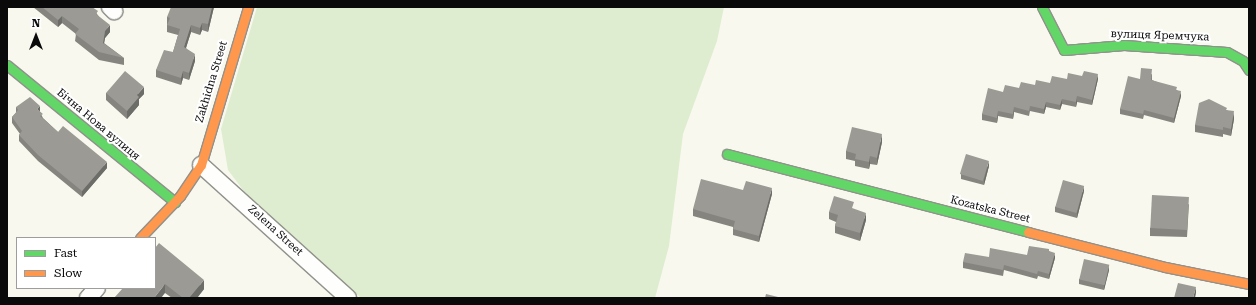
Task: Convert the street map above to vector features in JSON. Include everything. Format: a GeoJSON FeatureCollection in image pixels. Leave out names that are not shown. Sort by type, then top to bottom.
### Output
{"type":"FeatureCollection","features":[{"type":"Feature","properties":{"kind":"street","name":"Zakhidna Street"},"geometry":{"type":"LineString","coordinates":[[141,237],[175,202],[201,165],[248,7]]}},
{"type":"Feature","properties":{"kind":"street","name":"вулиця Яремчука"},"geometry":{"type":"LineString","coordinates":[[1042,7],[1064,50],[1124,45],[1214,50],[1227,52],[1243,60],[1249,70]]}},
{"type":"Feature","properties":{"kind":"street","name":"Бічна Нова вулиця"},"geometry":{"type":"LineString","coordinates":[[7,65],[175,202]]}},
{"type":"Feature","properties":{"kind":"street","name":"Kozatska Street"},"geometry":{"type":"LineString","coordinates":[[727,154],[1165,267],[1249,284]]}},
{"type":"Feature","properties":{"kind":"street","name":"Zelena Street"},"geometry":{"type":"LineString","coordinates":[[201,165],[348,298]]}},
{"type":"Feature","properties":{"kind":"street"},"geometry":{"type":"LineString","coordinates":[[88,298],[96,289]]}},
{"type":"Feature","properties":{"kind":"green space"},"geometry":{"type":"Polygon","coordinates":[[[257,7],[724,7],[717,41],[683,134],[669,246],[655,298],[361,298],[249,198],[228,170],[221,129],[257,7]]]}},
{"type":"Feature","properties":{"kind":"building"},"geometry":{"type":"Polygon","coordinates":[[[42,7],[92,7],[98,11],[96,14],[110,25],[105,31],[103,43],[124,58],[99,52],[75,34],[79,29],[62,16],[58,20],[42,7]]]}},
{"type":"Feature","properties":{"kind":"building"},"geometry":{"type":"Polygon","coordinates":[[[171,7],[212,7],[208,24],[202,23],[200,28],[191,25],[184,47],[195,54],[189,73],[183,71],[181,78],[156,70],[164,50],[173,52],[180,29],[167,25],[170,18],[167,17],[171,7]]]}},
{"type":"Feature","properties":{"kind":"building"},"geometry":{"type":"Polygon","coordinates":[[[1141,68],[1152,69],[1151,80],[1177,87],[1176,90],[1181,91],[1174,118],[1144,110],[1143,114],[1120,109],[1128,76],[1140,79],[1141,68]]]}},
{"type":"Feature","properties":{"kind":"building"},"geometry":{"type":"Polygon","coordinates":[[[125,71],[144,87],[137,95],[139,97],[127,111],[106,93],[125,71]]]}},
{"type":"Feature","properties":{"kind":"building"},"geometry":{"type":"Polygon","coordinates":[[[1084,71],[1098,74],[1092,100],[1077,96],[1076,102],[1062,99],[1060,105],[1046,102],[1044,109],[1030,106],[1029,111],[1014,107],[1013,114],[998,111],[997,118],[982,114],[988,88],[1003,92],[1005,85],[1019,88],[1021,82],[1035,85],[1036,80],[1050,83],[1052,76],[1067,79],[1068,73],[1082,76],[1084,71]]]}},
{"type":"Feature","properties":{"kind":"building"},"geometry":{"type":"Polygon","coordinates":[[[30,97],[40,106],[37,109],[43,114],[40,116],[58,132],[63,126],[107,162],[82,191],[38,155],[19,135],[22,131],[12,117],[18,110],[16,107],[30,97]]]}},
{"type":"Feature","properties":{"kind":"building"},"geometry":{"type":"Polygon","coordinates":[[[1209,99],[1227,108],[1226,110],[1234,111],[1231,129],[1223,127],[1223,130],[1195,125],[1199,103],[1209,99]]]}},
{"type":"Feature","properties":{"kind":"building"},"geometry":{"type":"Polygon","coordinates":[[[852,127],[882,134],[877,158],[870,156],[869,162],[855,159],[856,154],[846,151],[852,127]]]}},
{"type":"Feature","properties":{"kind":"building"},"geometry":{"type":"Polygon","coordinates":[[[966,154],[989,161],[983,181],[960,174],[966,154]]]}},
{"type":"Feature","properties":{"kind":"building"},"geometry":{"type":"Polygon","coordinates":[[[701,179],[743,190],[746,181],[772,188],[759,236],[733,229],[735,221],[693,209],[701,179]]]}},
{"type":"Feature","properties":{"kind":"building"},"geometry":{"type":"Polygon","coordinates":[[[1063,180],[1084,186],[1076,213],[1055,207],[1063,180]]]}},
{"type":"Feature","properties":{"kind":"building"},"geometry":{"type":"Polygon","coordinates":[[[1152,195],[1189,197],[1187,230],[1150,228],[1152,195]]]}},
{"type":"Feature","properties":{"kind":"building"},"geometry":{"type":"Polygon","coordinates":[[[834,196],[854,202],[852,208],[866,213],[860,233],[835,226],[838,215],[829,212],[834,196]]]}},
{"type":"Feature","properties":{"kind":"building"},"geometry":{"type":"Polygon","coordinates":[[[159,243],[204,280],[189,298],[183,298],[165,284],[154,298],[114,298],[122,289],[156,289],[156,247],[159,243]]]}},
{"type":"Feature","properties":{"kind":"building"},"geometry":{"type":"Polygon","coordinates":[[[1029,246],[1049,249],[1049,251],[1055,253],[1049,274],[1038,271],[1037,274],[1004,265],[1003,270],[963,262],[965,253],[989,257],[990,248],[1027,255],[1029,246]]]}},
{"type":"Feature","properties":{"kind":"building"},"geometry":{"type":"Polygon","coordinates":[[[1084,259],[1109,265],[1105,285],[1079,279],[1084,259]]]}},
{"type":"Feature","properties":{"kind":"building"},"geometry":{"type":"Polygon","coordinates":[[[1178,283],[1196,287],[1193,298],[1174,298],[1178,283]]]}},
{"type":"Feature","properties":{"kind":"building"},"geometry":{"type":"Polygon","coordinates":[[[766,294],[782,298],[765,298],[766,294]]]}},
{"type":"Feature","properties":{"kind":"traffic: fast"},"geometry":{"type":"LineString","coordinates":[[1042,7],[1064,50],[1124,45],[1227,52],[1243,61],[1249,70]]}},
{"type":"Feature","properties":{"kind":"traffic: fast"},"geometry":{"type":"LineString","coordinates":[[7,65],[175,202]]}},
{"type":"Feature","properties":{"kind":"traffic: fast"},"geometry":{"type":"LineString","coordinates":[[727,154],[1028,232]]}},
{"type":"Feature","properties":{"kind":"traffic: slow"},"geometry":{"type":"LineString","coordinates":[[141,237],[180,196],[201,165],[248,7]]}},
{"type":"Feature","properties":{"kind":"traffic: slow"},"geometry":{"type":"LineString","coordinates":[[1028,232],[1165,267],[1249,284]]}}]}
